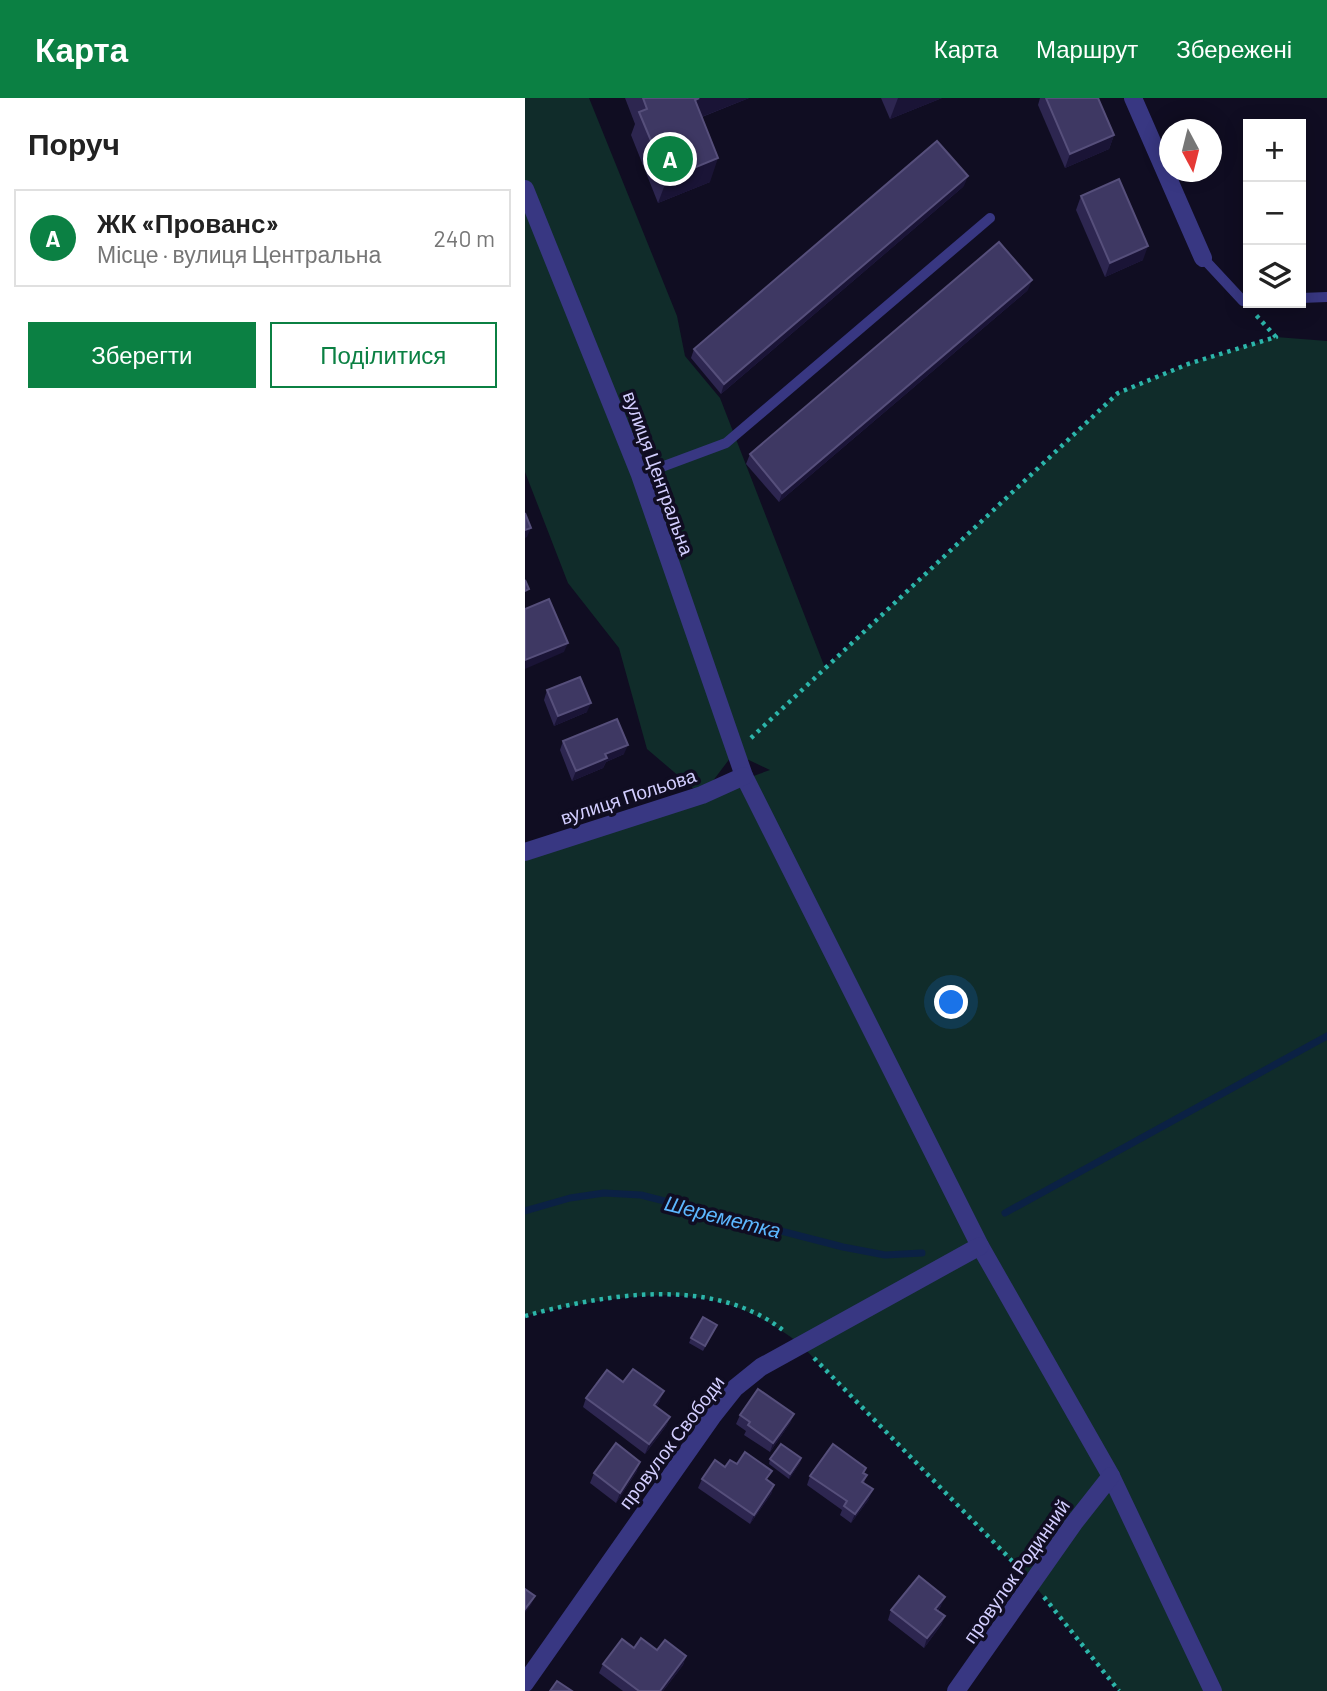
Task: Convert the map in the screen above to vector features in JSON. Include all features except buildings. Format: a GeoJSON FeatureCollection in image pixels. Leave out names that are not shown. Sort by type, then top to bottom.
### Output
{"type":"FeatureCollection","features":[{"type":"Feature","properties":{"kind":"street"},"geometry":{"type":"LineString","coordinates":[[1133,98],[1203,258]]}},
{"type":"Feature","properties":{"kind":"street","name":"вулиця Центральна"},"geometry":{"type":"LineString","coordinates":[[525,188],[640,475],[744,776],[980,1246],[1111,1476],[1213,1691]]}},
{"type":"Feature","properties":{"kind":"street","name":"вулиця Польова"},"geometry":{"type":"LineString","coordinates":[[525,852],[702,795],[744,776]]}},
{"type":"Feature","properties":{"kind":"street","name":"провулок Свободи"},"geometry":{"type":"LineString","coordinates":[[525,1683],[735,1388],[761,1367],[980,1246]]}},
{"type":"Feature","properties":{"kind":"street","name":"провулок Родинний"},"geometry":{"type":"LineString","coordinates":[[956,1691],[1111,1476]]}},
{"type":"Feature","properties":{"kind":"lane"},"geometry":{"type":"LineString","coordinates":[[640,475],[726,443],[990,218]]}},
{"type":"Feature","properties":{"kind":"lane"},"geometry":{"type":"LineString","coordinates":[[1203,258],[1243,299]]}},
{"type":"Feature","properties":{"kind":"lane"},"geometry":{"type":"LineString","coordinates":[[1306,298],[1327,297]]}},
{"type":"Feature","properties":{"kind":"path"},"geometry":{"type":"LineString","coordinates":[[735,753],[1118,393],[1188,364],[1276,337],[1251,308]]}},
{"type":"Feature","properties":{"kind":"path"},"geometry":{"type":"LineString","coordinates":[[525,1316],[630,1297],[691,1295],[745,1309],[778,1326],[801,1345],[1032,1582],[1119,1691]]}},
{"type":"Feature","properties":{"kind":"green space"},"geometry":{"type":"Polygon","coordinates":[[[525,98],[589,98],[677,316],[685,356],[720,398],[825,668],[1118,393],[1188,364],[1276,337],[1327,341],[1327,1691],[1119,1691],[1032,1582],[801,1345],[754,1315],[732,1305],[708,1299],[660,1295],[604,1300],[525,1316],[525,852],[701,795],[647,749],[619,648],[568,583],[525,472],[525,98]],[[734,753],[703,794],[770,770],[734,753]]]}},
{"type":"Feature","properties":{"kind":"waterway","name":"Шереметка"},"geometry":{"type":"LineString","coordinates":[[1005,1213],[1327,1036]]}},
{"type":"Feature","properties":{"kind":"waterway","name":"Шереметка"},"geometry":{"type":"LineString","coordinates":[[525,1211],[570,1198],[604,1193],[641,1195],[843,1247],[885,1255],[922,1253]]}},
{"type":"Feature","properties":{"kind":"place","name":"ЖК «Прованс»"},"geometry":{"type":"Point","coordinates":[670,159]}}]}
